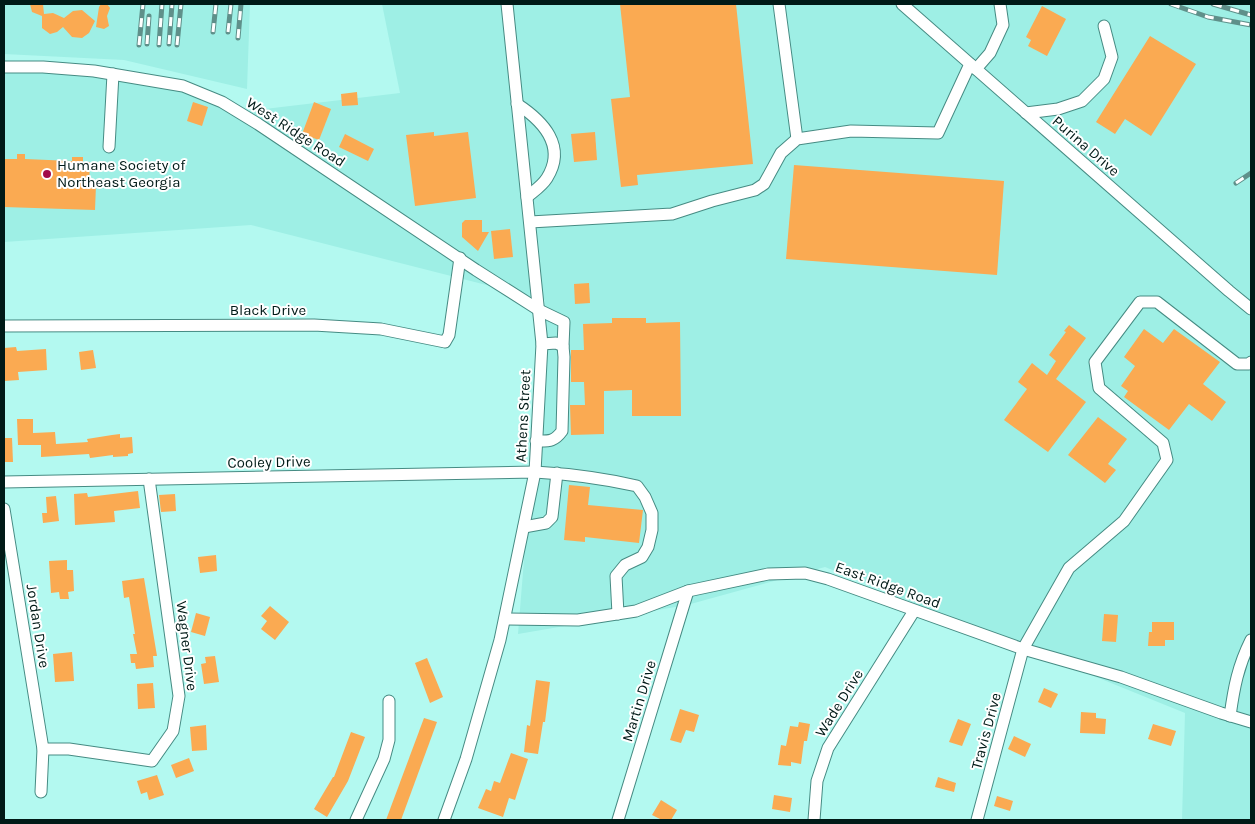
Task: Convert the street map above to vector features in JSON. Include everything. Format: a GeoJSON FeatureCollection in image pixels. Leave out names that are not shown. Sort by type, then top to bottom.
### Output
{"type":"FeatureCollection","features":[{"type":"Feature","properties":{"kind":"street","name":"Athens Street"},"geometry":{"type":"LineString","coordinates":[[444,820],[466,759],[505,619],[535,472],[542,344],[507,4]]}},
{"type":"Feature","properties":{"kind":"street"},"geometry":{"type":"LineString","coordinates":[[779,4],[796,139]]}},
{"type":"Feature","properties":{"kind":"street","name":"Purina Drive"},"geometry":{"type":"LineString","coordinates":[[902,4],[1251,309]]}},
{"type":"Feature","properties":{"kind":"street"},"geometry":{"type":"LineString","coordinates":[[530,222],[672,214],[755,190],[764,184],[781,154],[796,139],[851,130],[938,133],[973,66],[990,53],[1002,25],[1000,4]]}},
{"type":"Feature","properties":{"kind":"street"},"geometry":{"type":"LineString","coordinates":[[1026,112],[1058,109],[1082,101],[1104,79],[1112,57],[1104,26]]}},
{"type":"Feature","properties":{"kind":"street","name":"West Ridge Road"},"geometry":{"type":"LineString","coordinates":[[4,67],[68,69],[113,74],[183,86],[222,102],[539,310],[564,322],[563,346]]}},
{"type":"Feature","properties":{"kind":"street"},"geometry":{"type":"LineString","coordinates":[[109,147],[113,74]]}},
{"type":"Feature","properties":{"kind":"street"},"geometry":{"type":"LineString","coordinates":[[518,104],[542,124],[553,144],[553,162],[548,178],[527,197]]}},
{"type":"Feature","properties":{"kind":"street","name":"Black Drive"},"geometry":{"type":"LineString","coordinates":[[4,326],[314,325],[381,329],[445,342],[450,335],[460,258]]}},
{"type":"Feature","properties":{"kind":"street","name":"Travis Drive"},"geometry":{"type":"LineString","coordinates":[[977,820],[1023,649],[1070,568],[1124,520],[1167,460],[1163,442],[1099,388],[1094,362],[1140,302],[1157,302],[1237,364],[1249,364],[1251,362]]}},
{"type":"Feature","properties":{"kind":"street"},"geometry":{"type":"LineString","coordinates":[[536,441],[550,441],[557,438],[562,431],[563,346],[556,343],[542,344]]}},
{"type":"Feature","properties":{"kind":"street","name":"Cooley Drive"},"geometry":{"type":"LineString","coordinates":[[4,482],[535,472],[574,474],[637,486],[652,513],[652,530],[648,547],[642,557],[625,565],[616,576],[618,614]]}},
{"type":"Feature","properties":{"kind":"street"},"geometry":{"type":"LineString","coordinates":[[524,527],[546,523],[552,517],[557,473]]}},
{"type":"Feature","properties":{"kind":"street","name":"Wagner Drive"},"geometry":{"type":"LineString","coordinates":[[44,749],[69,750],[152,761],[173,732],[179,696],[149,479]]}},
{"type":"Feature","properties":{"kind":"street","name":"Jordan Drive"},"geometry":{"type":"LineString","coordinates":[[4,509],[44,749],[40,792]]}},
{"type":"Feature","properties":{"kind":"street","name":"East Ridge Road"},"geometry":{"type":"LineString","coordinates":[[505,619],[578,620],[618,614],[636,611],[688,591],[768,574],[805,573],[828,579],[1023,649],[1120,677],[1251,722]]}},
{"type":"Feature","properties":{"kind":"street","name":"Martin Drive"},"geometry":{"type":"LineString","coordinates":[[618,820],[688,591]]}},
{"type":"Feature","properties":{"kind":"street","name":"Wade Drive"},"geometry":{"type":"LineString","coordinates":[[814,820],[817,780],[828,748],[914,611]]}},
{"type":"Feature","properties":{"kind":"street"},"geometry":{"type":"LineString","coordinates":[[1230,716],[1240,662],[1251,640]]}},
{"type":"Feature","properties":{"kind":"street"},"geometry":{"type":"LineString","coordinates":[[356,820],[384,759],[389,740],[389,701]]}},
{"type":"Feature","properties":{"kind":"shaded area"},"geometry":{"type":"Polygon","coordinates":[[[4,4],[250,4],[247,89],[124,60],[4,54],[4,4]]]}},
{"type":"Feature","properties":{"kind":"shaded area"},"geometry":{"type":"Polygon","coordinates":[[[382,4],[1251,4],[1251,820],[1182,820],[1185,713],[825,567],[687,605],[518,634],[545,300],[251,225],[4,242],[4,67],[57,69],[199,90],[240,112],[400,93],[382,4]]]}},
{"type":"Feature","properties":{"kind":"building"},"geometry":{"type":"Polygon","coordinates":[[[30,4],[43,4],[44,14],[53,13],[64,18],[73,11],[82,10],[95,21],[89,33],[82,38],[72,37],[63,27],[57,32],[50,34],[42,28],[42,16],[32,12],[30,4]]]}},
{"type":"Feature","properties":{"kind":"building"},"geometry":{"type":"Polygon","coordinates":[[[101,4],[107,4],[110,8],[107,16],[109,26],[104,29],[96,27],[101,4]]]}},
{"type":"Feature","properties":{"kind":"building"},"geometry":{"type":"Polygon","coordinates":[[[620,4],[736,4],[753,164],[637,175],[638,185],[621,187],[611,99],[630,97],[620,4]]]}},
{"type":"Feature","properties":{"kind":"building"},"geometry":{"type":"Polygon","coordinates":[[[1042,6],[1066,19],[1047,56],[1028,46],[1031,40],[1026,37],[1042,6]]]}},
{"type":"Feature","properties":{"kind":"building"},"geometry":{"type":"Polygon","coordinates":[[[1150,36],[1196,64],[1151,136],[1125,119],[1115,134],[1096,122],[1150,36]]]}},
{"type":"Feature","properties":{"kind":"building"},"geometry":{"type":"Polygon","coordinates":[[[357,92],[358,105],[342,106],[341,94],[357,92]]]}},
{"type":"Feature","properties":{"kind":"building"},"geometry":{"type":"Polygon","coordinates":[[[193,102],[208,107],[202,126],[187,121],[193,102]]]}},
{"type":"Feature","properties":{"kind":"building"},"geometry":{"type":"Polygon","coordinates":[[[314,102],[331,109],[319,140],[302,134],[314,102]]]}},
{"type":"Feature","properties":{"kind":"building"},"geometry":{"type":"Polygon","coordinates":[[[434,132],[434,136],[468,132],[476,198],[415,206],[406,135],[434,132]]]}},
{"type":"Feature","properties":{"kind":"building"},"geometry":{"type":"Polygon","coordinates":[[[595,132],[597,160],[574,162],[571,134],[595,132]]]}},
{"type":"Feature","properties":{"kind":"building"},"geometry":{"type":"Polygon","coordinates":[[[345,134],[374,149],[368,161],[339,147],[345,134]]]}},
{"type":"Feature","properties":{"kind":"building","name":"Humane Society of Northeast Georgia"},"geometry":{"type":"Polygon","coordinates":[[[17,154],[25,154],[25,159],[72,161],[72,157],[83,157],[83,162],[90,162],[89,185],[96,185],[95,210],[4,207],[4,159],[17,159],[17,154]]]}},
{"type":"Feature","properties":{"kind":"building"},"geometry":{"type":"Polygon","coordinates":[[[794,165],[1004,181],[997,275],[786,259],[794,165]]]}},
{"type":"Feature","properties":{"kind":"building"},"geometry":{"type":"Polygon","coordinates":[[[465,220],[482,220],[482,232],[489,232],[478,251],[462,237],[462,223],[465,220]]]}},
{"type":"Feature","properties":{"kind":"building"},"geometry":{"type":"Polygon","coordinates":[[[510,229],[513,257],[494,259],[491,231],[510,229]]]}},
{"type":"Feature","properties":{"kind":"building"},"geometry":{"type":"Polygon","coordinates":[[[589,283],[590,303],[575,304],[574,284],[589,283]]]}},
{"type":"Feature","properties":{"kind":"building"},"geometry":{"type":"Polygon","coordinates":[[[612,318],[646,318],[646,323],[680,322],[681,416],[632,416],[632,390],[604,391],[604,434],[571,435],[570,405],[585,405],[584,382],[571,382],[571,350],[584,350],[583,324],[612,323],[612,318]]]}},
{"type":"Feature","properties":{"kind":"building"},"geometry":{"type":"Polygon","coordinates":[[[1069,325],[1086,338],[1056,379],[1086,402],[1048,452],[1004,420],[1027,389],[1018,382],[1032,363],[1047,375],[1056,361],[1049,355],[1069,325]]]}},
{"type":"Feature","properties":{"kind":"building"},"geometry":{"type":"Polygon","coordinates":[[[1144,329],[1163,343],[1174,329],[1220,362],[1203,384],[1226,402],[1212,421],[1189,404],[1169,430],[1124,397],[1128,391],[1121,386],[1135,366],[1124,357],[1144,329]]]}},
{"type":"Feature","properties":{"kind":"building"},"geometry":{"type":"Polygon","coordinates":[[[16,347],[17,351],[46,349],[47,370],[18,372],[19,380],[4,381],[4,348],[16,347]]]}},
{"type":"Feature","properties":{"kind":"building"},"geometry":{"type":"Polygon","coordinates":[[[93,350],[96,368],[81,370],[79,352],[93,350]]]}},
{"type":"Feature","properties":{"kind":"building"},"geometry":{"type":"Polygon","coordinates":[[[1098,417],[1127,439],[1108,464],[1116,470],[1105,483],[1068,455],[1098,417]]]}},
{"type":"Feature","properties":{"kind":"building"},"geometry":{"type":"Polygon","coordinates":[[[17,419],[33,419],[33,433],[55,432],[56,444],[88,442],[87,439],[120,434],[120,438],[132,437],[133,453],[128,454],[128,456],[113,457],[113,455],[90,458],[89,454],[41,457],[41,445],[18,445],[17,419]]]}},
{"type":"Feature","properties":{"kind":"building"},"geometry":{"type":"Polygon","coordinates":[[[4,438],[12,438],[13,462],[4,462],[4,438]]]}},
{"type":"Feature","properties":{"kind":"building"},"geometry":{"type":"Polygon","coordinates":[[[569,485],[590,487],[588,505],[643,510],[639,543],[585,537],[585,542],[564,540],[569,485]]]}},
{"type":"Feature","properties":{"kind":"building"},"geometry":{"type":"Polygon","coordinates":[[[138,491],[140,508],[114,511],[115,522],[75,525],[74,494],[87,493],[88,497],[138,491]]]}},
{"type":"Feature","properties":{"kind":"building"},"geometry":{"type":"Polygon","coordinates":[[[175,494],[176,511],[161,512],[159,495],[175,494]]]}},
{"type":"Feature","properties":{"kind":"building"},"geometry":{"type":"Polygon","coordinates":[[[56,496],[59,521],[43,523],[42,513],[47,513],[46,497],[56,496]]]}},
{"type":"Feature","properties":{"kind":"building"},"geometry":{"type":"Polygon","coordinates":[[[216,555],[217,571],[200,573],[198,557],[216,555]]]}},
{"type":"Feature","properties":{"kind":"building"},"geometry":{"type":"Polygon","coordinates":[[[67,560],[67,570],[73,570],[74,591],[68,592],[69,599],[60,599],[59,592],[51,593],[49,561],[67,560]]]}},
{"type":"Feature","properties":{"kind":"building"},"geometry":{"type":"Polygon","coordinates":[[[144,578],[157,656],[153,656],[154,667],[136,669],[135,663],[131,663],[130,654],[137,654],[133,634],[135,634],[129,597],[124,598],[122,581],[144,578]]]}},
{"type":"Feature","properties":{"kind":"building"},"geometry":{"type":"Polygon","coordinates":[[[270,606],[289,622],[275,640],[261,629],[267,621],[261,616],[270,606]]]}},
{"type":"Feature","properties":{"kind":"building"},"geometry":{"type":"Polygon","coordinates":[[[196,613],[210,617],[205,636],[191,632],[196,613]]]}},
{"type":"Feature","properties":{"kind":"building"},"geometry":{"type":"Polygon","coordinates":[[[1104,614],[1118,615],[1116,642],[1102,641],[1104,614]]]}},
{"type":"Feature","properties":{"kind":"building"},"geometry":{"type":"Polygon","coordinates":[[[1152,622],[1174,622],[1174,640],[1165,640],[1165,646],[1148,646],[1149,632],[1152,632],[1152,622]]]}},
{"type":"Feature","properties":{"kind":"building"},"geometry":{"type":"Polygon","coordinates":[[[72,652],[74,681],[55,682],[53,654],[72,652]]]}},
{"type":"Feature","properties":{"kind":"building"},"geometry":{"type":"Polygon","coordinates":[[[215,656],[219,682],[204,684],[201,664],[206,663],[205,657],[215,656]]]}},
{"type":"Feature","properties":{"kind":"building"},"geometry":{"type":"Polygon","coordinates":[[[427,658],[443,697],[430,703],[415,663],[427,658]]]}},
{"type":"Feature","properties":{"kind":"building"},"geometry":{"type":"Polygon","coordinates":[[[536,680],[550,682],[545,722],[543,722],[538,754],[524,752],[527,725],[530,726],[536,680]]]}},
{"type":"Feature","properties":{"kind":"building"},"geometry":{"type":"Polygon","coordinates":[[[153,683],[155,708],[138,709],[137,684],[153,683]]]}},
{"type":"Feature","properties":{"kind":"building"},"geometry":{"type":"Polygon","coordinates":[[[1044,688],[1058,694],[1051,708],[1038,702],[1044,688]]]}},
{"type":"Feature","properties":{"kind":"building"},"geometry":{"type":"Polygon","coordinates":[[[680,709],[699,715],[694,732],[686,730],[681,743],[670,740],[680,709]]]}},
{"type":"Feature","properties":{"kind":"building"},"geometry":{"type":"Polygon","coordinates":[[[1081,712],[1096,713],[1096,718],[1106,719],[1105,734],[1080,733],[1081,712]]]}},
{"type":"Feature","properties":{"kind":"building"},"geometry":{"type":"Polygon","coordinates":[[[424,718],[437,722],[401,820],[386,820],[424,718]]]}},
{"type":"Feature","properties":{"kind":"building"},"geometry":{"type":"Polygon","coordinates":[[[958,719],[971,724],[962,746],[949,742],[958,719]]]}},
{"type":"Feature","properties":{"kind":"building"},"geometry":{"type":"Polygon","coordinates":[[[799,722],[810,724],[807,741],[804,741],[801,764],[791,762],[791,766],[778,765],[781,745],[786,746],[790,726],[798,727],[799,722]]]}},
{"type":"Feature","properties":{"kind":"building"},"geometry":{"type":"Polygon","coordinates":[[[1153,724],[1176,731],[1171,746],[1148,739],[1153,724]]]}},
{"type":"Feature","properties":{"kind":"building"},"geometry":{"type":"Polygon","coordinates":[[[206,725],[207,750],[192,751],[190,727],[206,725]]]}},
{"type":"Feature","properties":{"kind":"building"},"geometry":{"type":"Polygon","coordinates":[[[351,732],[365,737],[348,781],[327,817],[314,809],[334,777],[351,732]]]}},
{"type":"Feature","properties":{"kind":"building"},"geometry":{"type":"Polygon","coordinates":[[[1014,736],[1031,744],[1025,757],[1008,749],[1014,736]]]}},
{"type":"Feature","properties":{"kind":"building"},"geometry":{"type":"Polygon","coordinates":[[[511,753],[528,759],[515,800],[509,798],[503,817],[478,808],[486,789],[491,791],[494,781],[500,783],[511,753]]]}},
{"type":"Feature","properties":{"kind":"building"},"geometry":{"type":"Polygon","coordinates":[[[189,758],[194,771],[176,778],[171,765],[189,758]]]}},
{"type":"Feature","properties":{"kind":"building"},"geometry":{"type":"Polygon","coordinates":[[[157,775],[164,795],[149,800],[147,792],[141,794],[137,781],[157,775]]]}},
{"type":"Feature","properties":{"kind":"building"},"geometry":{"type":"Polygon","coordinates":[[[938,777],[956,783],[954,792],[935,787],[938,777]]]}},
{"type":"Feature","properties":{"kind":"building"},"geometry":{"type":"Polygon","coordinates":[[[774,795],[792,798],[790,812],[772,809],[774,795]]]}},
{"type":"Feature","properties":{"kind":"building"},"geometry":{"type":"Polygon","coordinates":[[[997,796],[1013,801],[1010,811],[994,806],[997,796]]]}},
{"type":"Feature","properties":{"kind":"building"},"geometry":{"type":"Polygon","coordinates":[[[661,800],[677,810],[671,820],[662,820],[652,815],[661,800]]]}},
{"type":"Feature","properties":{"kind":"railway"},"geometry":{"type":"LineString","coordinates":[[139,45],[143,4]]}},
{"type":"Feature","properties":{"kind":"railway"},"geometry":{"type":"LineString","coordinates":[[159,45],[162,4]]}},
{"type":"Feature","properties":{"kind":"railway"},"geometry":{"type":"LineString","coordinates":[[169,44],[172,4]]}},
{"type":"Feature","properties":{"kind":"railway"},"geometry":{"type":"LineString","coordinates":[[177,45],[181,4]]}},
{"type":"Feature","properties":{"kind":"railway"},"geometry":{"type":"LineString","coordinates":[[213,32],[216,4]]}},
{"type":"Feature","properties":{"kind":"railway"},"geometry":{"type":"LineString","coordinates":[[228,32],[231,4]]}},
{"type":"Feature","properties":{"kind":"railway"},"geometry":{"type":"LineString","coordinates":[[238,38],[241,4]]}},
{"type":"Feature","properties":{"kind":"railway"},"geometry":{"type":"LineString","coordinates":[[1171,4],[1208,17],[1251,25]]}},
{"type":"Feature","properties":{"kind":"railway"},"geometry":{"type":"LineString","coordinates":[[1213,4],[1251,15]]}},
{"type":"Feature","properties":{"kind":"railway"},"geometry":{"type":"LineString","coordinates":[[147,44],[149,16]]}},
{"type":"Feature","properties":{"kind":"railway"},"geometry":{"type":"LineString","coordinates":[[1236,183],[1251,173]]}},
{"type":"Feature","properties":{"kind":"place","name":"Humane Society of Northeast Georgia"},"geometry":{"type":"Point","coordinates":[47,174]}}]}
